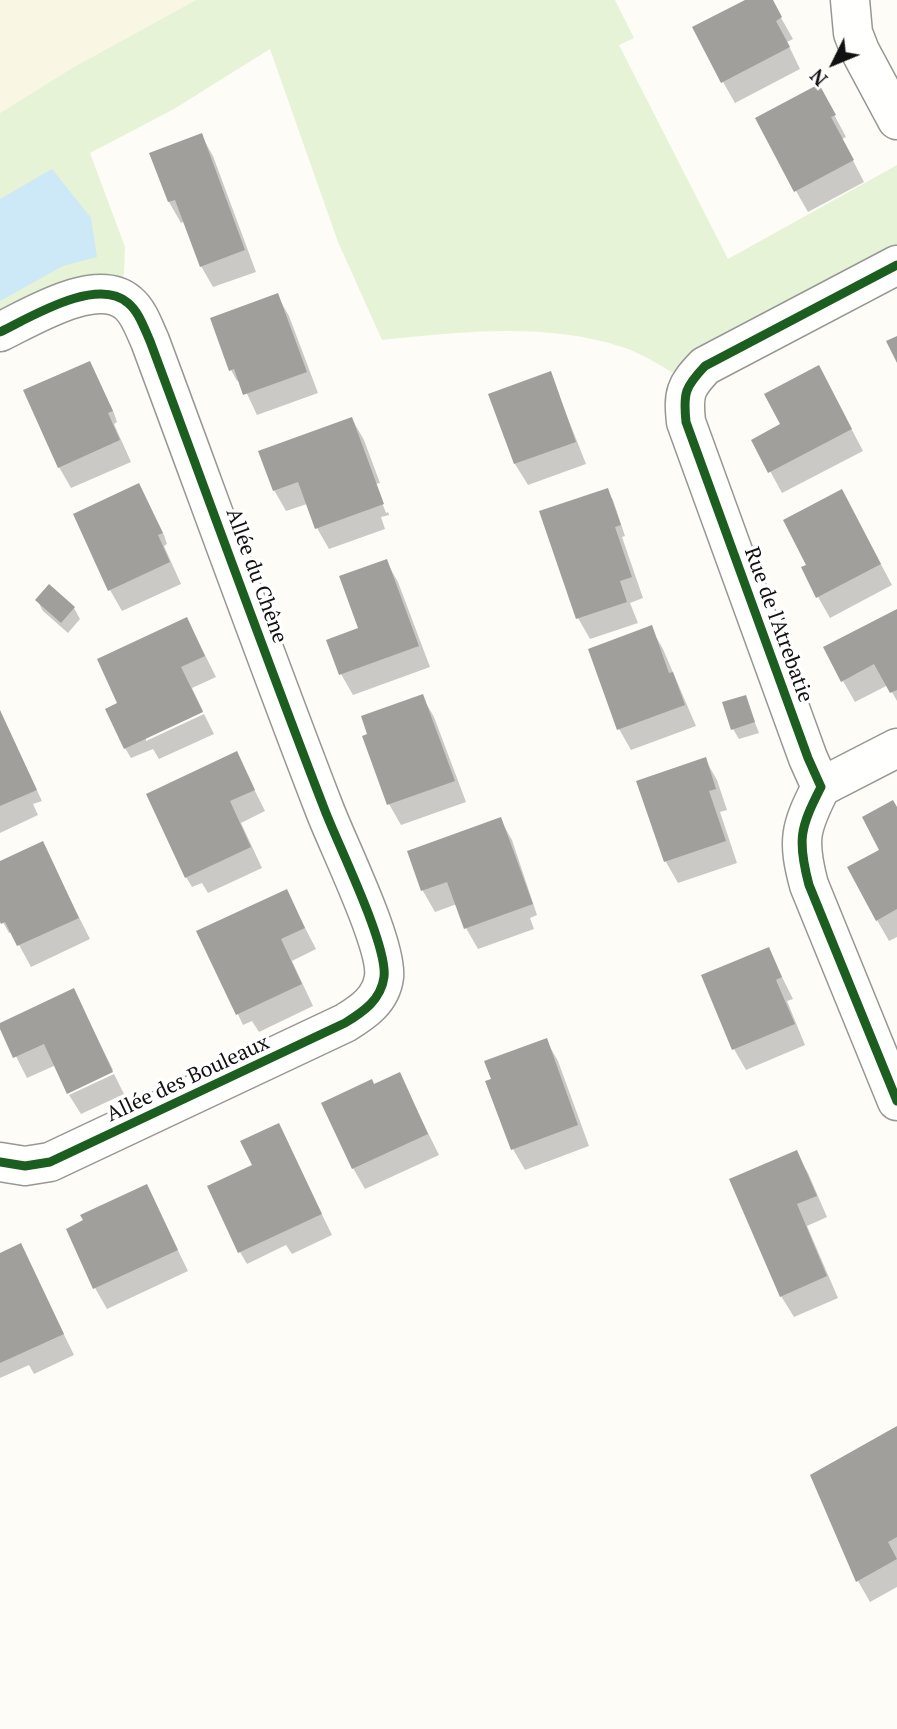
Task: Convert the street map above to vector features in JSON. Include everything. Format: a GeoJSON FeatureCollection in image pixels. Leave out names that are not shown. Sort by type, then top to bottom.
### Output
{"type":"FeatureCollection","features":[{"type":"Feature","properties":{"kind":"street"},"geometry":{"type":"LineString","coordinates":[[850,0],[853,33],[860,51],[897,120]]}},
{"type":"Feature","properties":{"kind":"street","name":"Rue de l'Atrebatie"},"geometry":{"type":"LineString","coordinates":[[821,787],[685,422],[684,401],[689,382],[705,366],[897,265]]}},
{"type":"Feature","properties":{"kind":"street","name":"Allée du Chêne"},"geometry":{"type":"LineString","coordinates":[[0,332],[47,310],[98,292],[117,295],[130,304],[137,314],[155,354],[324,809],[375,934],[384,976],[378,995]]}},
{"type":"Feature","properties":{"kind":"street"},"geometry":{"type":"LineString","coordinates":[[897,748],[821,787],[802,829],[801,852],[805,871],[897,1101]]}},
{"type":"Feature","properties":{"kind":"street","name":"Allée des Bouleaux"},"geometry":{"type":"LineString","coordinates":[[0,1162],[25,1166],[50,1162],[76,1151],[345,1023],[365,1010],[378,995]]}},
{"type":"Feature","properties":{"kind":"shaded area"},"geometry":{"type":"Polygon","coordinates":[[[0,0],[196,0],[72,68],[0,113],[0,0]]]}},
{"type":"Feature","properties":{"kind":"green space"},"geometry":{"type":"Polygon","coordinates":[[[196,0],[615,0],[634,38],[619,45],[728,259],[897,165],[897,265],[689,382],[631,350],[563,334],[472,332],[382,340],[338,242],[270,49],[174,109],[90,153],[125,247],[124,273],[117,295],[0,332],[0,113],[72,68],[196,0]]]}},
{"type":"Feature","properties":{"kind":"water"},"geometry":{"type":"Polygon","coordinates":[[[52,169],[91,218],[97,257],[63,266],[0,301],[0,199],[52,169]]]}},
{"type":"Feature","properties":{"kind":"building"},"geometry":{"type":"Polygon","coordinates":[[[745,0],[773,0],[782,17],[776,21],[790,47],[721,83],[692,27],[745,0]]]}},
{"type":"Feature","properties":{"kind":"building"},"geometry":{"type":"Polygon","coordinates":[[[819,84],[836,115],[831,117],[854,160],[794,192],[755,118],[819,84]]]}},
{"type":"Feature","properties":{"kind":"building"},"geometry":{"type":"Polygon","coordinates":[[[202,133],[245,250],[200,267],[175,200],[168,202],[149,153],[202,133]]]}},
{"type":"Feature","properties":{"kind":"building"},"geometry":{"type":"Polygon","coordinates":[[[278,293],[307,372],[243,395],[234,369],[229,371],[210,318],[278,293]]]}},
{"type":"Feature","properties":{"kind":"building"},"geometry":{"type":"Polygon","coordinates":[[[897,336],[897,363],[886,341],[897,336]]]}},
{"type":"Feature","properties":{"kind":"building"},"geometry":{"type":"Polygon","coordinates":[[[90,361],[113,411],[108,413],[120,440],[58,468],[23,390],[90,361]]]}},
{"type":"Feature","properties":{"kind":"building"},"geometry":{"type":"Polygon","coordinates":[[[819,365],[852,429],[768,473],[751,440],[780,424],[764,394],[819,365]]]}},
{"type":"Feature","properties":{"kind":"building"},"geometry":{"type":"Polygon","coordinates":[[[551,371],[576,442],[514,464],[488,394],[551,371]]]}},
{"type":"Feature","properties":{"kind":"building"},"geometry":{"type":"Polygon","coordinates":[[[352,417],[384,504],[315,529],[298,482],[273,491],[258,451],[352,417]]]}},
{"type":"Feature","properties":{"kind":"building"},"geometry":{"type":"Polygon","coordinates":[[[139,483],[163,533],[158,535],[170,562],[108,591],[73,514],[139,483]]]}},
{"type":"Feature","properties":{"kind":"building"},"geometry":{"type":"Polygon","coordinates":[[[608,488],[621,525],[615,527],[632,577],[620,581],[627,602],[576,619],[539,511],[608,488]]]}},
{"type":"Feature","properties":{"kind":"building"},"geometry":{"type":"Polygon","coordinates":[[[842,489],[881,564],[816,598],[801,567],[806,565],[783,520],[842,489]]]}},
{"type":"Feature","properties":{"kind":"building"},"geometry":{"type":"Polygon","coordinates":[[[387,559],[419,646],[339,675],[326,640],[358,628],[339,576],[387,559]]]}},
{"type":"Feature","properties":{"kind":"building"},"geometry":{"type":"Polygon","coordinates":[[[49,584],[75,607],[61,623],[35,600],[49,584]]]}},
{"type":"Feature","properties":{"kind":"building"},"geometry":{"type":"Polygon","coordinates":[[[897,609],[897,690],[890,693],[874,664],[841,682],[823,647],[897,609]]]}},
{"type":"Feature","properties":{"kind":"building"},"geometry":{"type":"Polygon","coordinates":[[[187,617],[205,656],[181,667],[203,712],[124,749],[105,709],[117,703],[97,659],[187,617]]]}},
{"type":"Feature","properties":{"kind":"building"},"geometry":{"type":"Polygon","coordinates":[[[652,625],[669,673],[673,672],[685,705],[617,730],[588,649],[652,625]]]}},
{"type":"Feature","properties":{"kind":"building"},"geometry":{"type":"Polygon","coordinates":[[[423,694],[455,781],[387,805],[362,736],[367,734],[361,716],[423,694]]]}},
{"type":"Feature","properties":{"kind":"building"},"geometry":{"type":"Polygon","coordinates":[[[746,695],[755,722],[731,730],[722,702],[746,695]]]}},
{"type":"Feature","properties":{"kind":"building"},"geometry":{"type":"Polygon","coordinates":[[[0,710],[37,790],[0,806],[0,710]]]}},
{"type":"Feature","properties":{"kind":"building"},"geometry":{"type":"Polygon","coordinates":[[[237,751],[255,790],[230,801],[251,847],[185,878],[146,794],[237,751]]]}},
{"type":"Feature","properties":{"kind":"building"},"geometry":{"type":"Polygon","coordinates":[[[706,757],[716,789],[709,791],[726,841],[664,862],[636,781],[706,757]]]}},
{"type":"Feature","properties":{"kind":"building"},"geometry":{"type":"Polygon","coordinates":[[[893,800],[897,807],[897,909],[876,921],[847,867],[879,850],[862,817],[893,800]]]}},
{"type":"Feature","properties":{"kind":"building"},"geometry":{"type":"Polygon","coordinates":[[[501,817],[533,904],[464,929],[447,882],[421,891],[407,851],[501,817]]]}},
{"type":"Feature","properties":{"kind":"building"},"geometry":{"type":"Polygon","coordinates":[[[43,841],[79,918],[17,946],[5,922],[0,922],[0,861],[43,841]]]}},
{"type":"Feature","properties":{"kind":"building"},"geometry":{"type":"Polygon","coordinates":[[[287,889],[305,928],[281,939],[302,984],[236,1015],[196,931],[287,889]]]}},
{"type":"Feature","properties":{"kind":"building"},"geometry":{"type":"Polygon","coordinates":[[[769,947],[782,977],[776,980],[795,1024],[732,1050],[701,975],[769,947]]]}},
{"type":"Feature","properties":{"kind":"building"},"geometry":{"type":"Polygon","coordinates":[[[74,988],[113,1072],[67,1094],[44,1044],[13,1058],[0,1023],[74,988]]]}},
{"type":"Feature","properties":{"kind":"building"},"geometry":{"type":"Polygon","coordinates":[[[547,1038],[578,1125],[511,1150],[485,1081],[491,1079],[484,1061],[547,1038]]]}},
{"type":"Feature","properties":{"kind":"building"},"geometry":{"type":"Polygon","coordinates":[[[400,1072],[428,1134],[352,1169],[321,1103],[372,1079],[374,1084],[400,1072]]]}},
{"type":"Feature","properties":{"kind":"building"},"geometry":{"type":"Polygon","coordinates":[[[279,1123],[322,1214],[238,1253],[207,1186],[252,1165],[240,1141],[279,1123]]]}},
{"type":"Feature","properties":{"kind":"building"},"geometry":{"type":"Polygon","coordinates":[[[797,1150],[817,1196],[797,1204],[827,1276],[780,1297],[729,1179],[797,1150]]]}},
{"type":"Feature","properties":{"kind":"building"},"geometry":{"type":"Polygon","coordinates":[[[147,1184],[178,1250],[93,1289],[66,1229],[83,1220],[80,1215],[147,1184]]]}},
{"type":"Feature","properties":{"kind":"building"},"geometry":{"type":"Polygon","coordinates":[[[21,1243],[64,1334],[0,1363],[0,1253],[21,1243]]]}},
{"type":"Feature","properties":{"kind":"building"},"geometry":{"type":"Polygon","coordinates":[[[897,1426],[897,1537],[888,1542],[897,1559],[856,1582],[810,1475],[897,1426]]]}},
{"type":"Feature","properties":{"kind":"cycle path"},"geometry":{"type":"LineString","coordinates":[[897,265],[705,366],[689,385],[685,404],[686,422],[808,758],[821,787],[803,834],[803,856],[809,885],[897,1101]]}},
{"type":"Feature","properties":{"kind":"cycle path"},"geometry":{"type":"LineString","coordinates":[[0,332],[64,302],[99,294],[115,296],[128,303],[138,316],[150,341],[324,808],[370,919],[383,962],[384,977],[375,999],[345,1023],[50,1162],[25,1166],[0,1162]]}}]}
